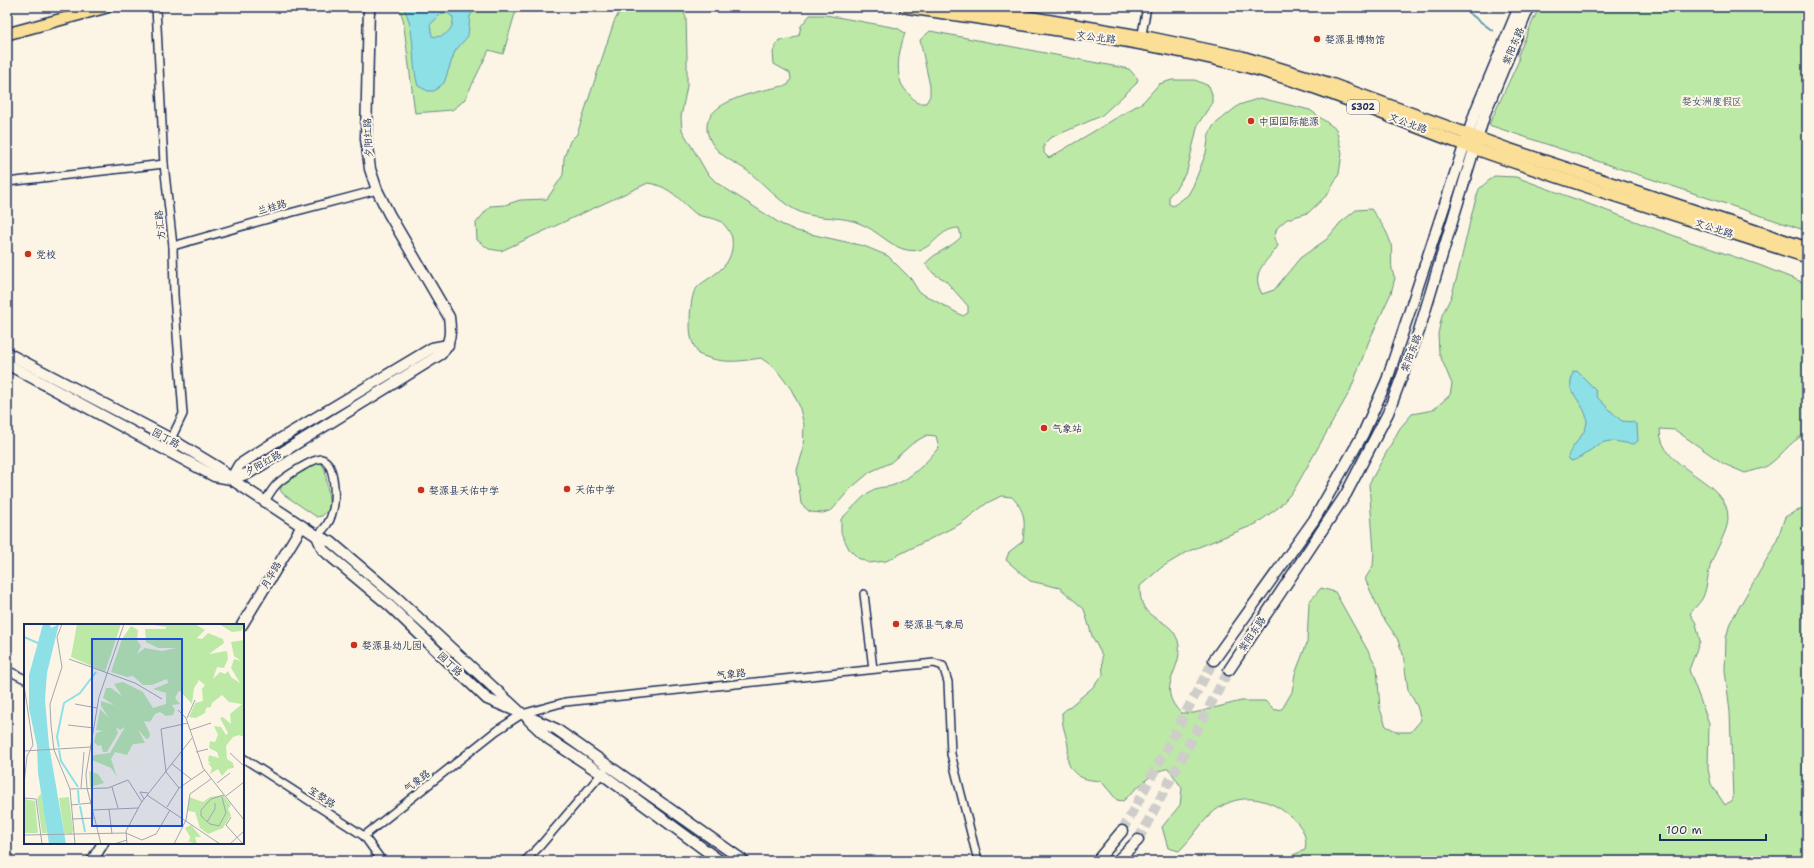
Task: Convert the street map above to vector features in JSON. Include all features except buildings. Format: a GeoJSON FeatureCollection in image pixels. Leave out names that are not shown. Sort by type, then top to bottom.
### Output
{"type":"FeatureCollection","features":[{"type":"Feature","properties":{"kind":"main road"},"geometry":{"type":"LineString","coordinates":[[7,34],[79,11],[107,7]]}},
{"type":"Feature","properties":{"kind":"main road","name":"夕阳红路"},"geometry":{"type":"LineString","coordinates":[[231,479],[249,473],[437,358],[448,345],[451,331],[449,317],[377,190],[367,154],[366,139],[369,7]]}},
{"type":"Feature","properties":{"kind":"main road","name":"文公北路"},"geometry":{"type":"LineString","coordinates":[[905,7],[946,10],[1242,57],[1331,84],[1471,141],[1630,201],[1807,257]]}},
{"type":"Feature","properties":{"kind":"main road","name":"文公北路"},"geometry":{"type":"LineString","coordinates":[[970,7],[1141,40]]}},
{"type":"Feature","properties":{"kind":"main road","name":"紫阳东路"},"geometry":{"type":"LineString","coordinates":[[1229,670],[1346,494],[1388,413],[1419,331],[1471,141],[1476,110],[1519,7]]}},
{"type":"Feature","properties":{"kind":"main road","name":"紫阳东路"},"geometry":{"type":"LineString","coordinates":[[1214,660],[1314,520],[1364,434],[1387,380],[1471,141],[1485,113],[1530,7]]}},
{"type":"Feature","properties":{"kind":"main road","name":"文公北路"},"geometry":{"type":"LineString","coordinates":[[1471,141],[1807,248]]}},
{"type":"Feature","properties":{"kind":"main road","name":"园丁路"},"geometry":{"type":"LineString","coordinates":[[7,353],[171,439],[219,468],[231,479],[317,536],[331,542],[397,598],[522,714],[556,729],[605,770],[720,861]]}},
{"type":"Feature","properties":{"kind":"main road"},"geometry":{"type":"LineString","coordinates":[[7,364],[214,476],[231,479]]}},
{"type":"Feature","properties":{"kind":"main road","name":"月华路"},"geometry":{"type":"LineString","coordinates":[[243,624],[302,526]]}},
{"type":"Feature","properties":{"kind":"main road","name":"园丁路"},"geometry":{"type":"LineString","coordinates":[[605,770],[715,839],[744,861]]}},
{"type":"Feature","properties":{"kind":"main road"},"geometry":{"type":"LineString","coordinates":[[1097,861],[1122,831]]}},
{"type":"Feature","properties":{"kind":"main road"},"geometry":{"type":"LineString","coordinates":[[1117,861],[1138,840]]}},
{"type":"Feature","properties":{"kind":"main road"},"geometry":{"type":"LineString","coordinates":[[92,861],[102,844]]}},
{"type":"Feature","properties":{"kind":"street","name":"方汇路"},"geometry":{"type":"LineString","coordinates":[[156,7],[164,164],[173,246],[174,295],[183,414],[171,439]]}},
{"type":"Feature","properties":{"kind":"street"},"geometry":{"type":"LineString","coordinates":[[1141,40],[1147,7]]}},
{"type":"Feature","properties":{"kind":"street"},"geometry":{"type":"LineString","coordinates":[[7,182],[164,164]]}},
{"type":"Feature","properties":{"kind":"street","name":"兰桂路"},"geometry":{"type":"LineString","coordinates":[[173,246],[377,190]]}},
{"type":"Feature","properties":{"kind":"street"},"geometry":{"type":"LineString","coordinates":[[265,501],[280,481],[314,460],[323,460],[328,463],[332,475],[334,505],[329,522],[317,536]]}},
{"type":"Feature","properties":{"kind":"street"},"geometry":{"type":"LineString","coordinates":[[864,594],[873,669]]}},
{"type":"Feature","properties":{"kind":"street","name":"气象路"},"geometry":{"type":"LineString","coordinates":[[364,836],[496,731],[522,714],[565,702],[934,663],[943,666],[948,682],[951,754],[978,861]]}},
{"type":"Feature","properties":{"kind":"street"},"geometry":{"type":"LineString","coordinates":[[7,670],[24,678]]}},
{"type":"Feature","properties":{"kind":"street","name":"宝婺路"},"geometry":{"type":"LineString","coordinates":[[244,759],[364,836],[382,861]]}},
{"type":"Feature","properties":{"kind":"street"},"geometry":{"type":"LineString","coordinates":[[525,861],[540,846],[605,770]]}},
{"type":"Feature","properties":{"kind":"green space"},"geometry":{"type":"Polygon","coordinates":[[[397,7],[517,7],[503,54],[489,50],[465,99],[452,110],[415,113],[403,19],[400,10],[397,7]]]}},
{"type":"Feature","properties":{"kind":"green space"},"geometry":{"type":"Polygon","coordinates":[[[622,7],[681,7],[686,17],[687,56],[687,86],[681,117],[682,130],[707,173],[717,183],[781,224],[797,231],[864,246],[888,256],[911,279],[919,292],[963,316],[968,313],[968,306],[945,280],[934,274],[925,264],[933,256],[953,244],[961,237],[959,228],[951,229],[944,233],[921,250],[913,251],[903,249],[854,221],[809,215],[794,209],[780,200],[749,172],[720,153],[713,145],[707,130],[709,118],[717,109],[730,101],[745,95],[788,85],[791,79],[790,73],[774,64],[773,52],[779,40],[791,39],[799,35],[801,26],[810,15],[826,15],[897,28],[905,33],[901,45],[898,64],[899,77],[904,88],[917,103],[926,103],[930,96],[930,86],[920,40],[930,31],[1129,69],[1138,79],[1136,84],[1101,116],[1050,138],[1044,144],[1044,153],[1049,158],[1143,102],[1159,84],[1172,80],[1195,80],[1209,86],[1212,94],[1212,103],[1198,124],[1187,171],[1177,187],[1169,196],[1169,204],[1173,206],[1188,195],[1193,186],[1206,153],[1209,134],[1214,125],[1239,105],[1260,98],[1310,110],[1336,129],[1342,153],[1339,174],[1328,194],[1308,213],[1287,219],[1277,228],[1274,238],[1278,246],[1264,263],[1258,274],[1259,286],[1262,294],[1274,290],[1300,258],[1327,239],[1340,223],[1356,210],[1371,209],[1382,225],[1392,248],[1392,270],[1395,278],[1391,293],[1369,341],[1350,391],[1294,490],[1279,507],[1256,524],[1189,551],[1162,567],[1140,586],[1141,599],[1144,608],[1149,614],[1168,626],[1174,632],[1178,641],[1178,660],[1170,685],[1170,694],[1173,703],[1181,713],[1194,713],[1241,701],[1265,701],[1275,710],[1282,709],[1292,692],[1295,674],[1307,643],[1309,602],[1321,588],[1335,592],[1377,667],[1380,709],[1386,726],[1398,732],[1411,732],[1421,720],[1417,706],[1408,690],[1403,654],[1397,638],[1382,616],[1365,579],[1373,566],[1374,552],[1369,484],[1400,428],[1412,414],[1433,410],[1450,395],[1452,384],[1439,353],[1438,334],[1442,315],[1451,297],[1457,277],[1479,189],[1494,176],[1516,177],[1691,242],[1759,265],[1807,284],[1807,437],[1804,435],[1799,438],[1767,466],[1745,473],[1724,464],[1675,430],[1660,429],[1663,443],[1670,455],[1707,484],[1718,494],[1726,505],[1728,519],[1724,534],[1710,566],[1703,597],[1690,614],[1696,623],[1700,641],[1689,670],[1709,723],[1708,769],[1711,784],[1725,805],[1733,799],[1730,712],[1725,670],[1726,638],[1730,623],[1776,543],[1785,517],[1796,511],[1807,508],[1807,861],[1286,861],[1293,855],[1305,850],[1306,845],[1303,831],[1294,819],[1281,809],[1261,800],[1250,799],[1240,799],[1220,807],[1207,818],[1179,851],[1168,848],[1162,827],[1180,805],[1182,788],[1169,769],[1164,769],[1151,776],[1123,801],[1117,800],[1101,781],[1086,779],[1077,775],[1068,762],[1068,748],[1062,713],[1092,688],[1103,675],[1102,655],[1092,636],[1084,609],[1060,588],[1030,581],[1006,560],[1009,552],[1023,541],[1024,534],[1024,517],[1017,502],[1012,497],[1001,496],[987,503],[960,524],[886,561],[869,563],[858,558],[849,549],[841,533],[841,519],[871,491],[901,482],[924,464],[939,447],[936,436],[927,435],[913,443],[890,463],[870,472],[850,489],[832,510],[823,513],[810,512],[801,504],[797,470],[803,451],[804,425],[799,405],[791,389],[775,368],[761,358],[722,361],[698,354],[693,344],[690,332],[690,314],[694,292],[701,284],[727,263],[731,254],[732,238],[722,222],[696,214],[675,195],[663,187],[648,183],[501,251],[489,249],[477,240],[476,223],[490,206],[505,205],[520,200],[547,199],[563,175],[564,158],[570,141],[577,134],[614,22],[622,7]]]}},
{"type":"Feature","properties":{"kind":"green space","name":"婺女洲度假区"},"geometry":{"type":"Polygon","coordinates":[[[1539,7],[1807,7],[1807,231],[1489,125],[1519,60],[1518,55],[1539,7]]]}},
{"type":"Feature","properties":{"kind":"green space"},"geometry":{"type":"Polygon","coordinates":[[[317,462],[321,463],[325,469],[330,508],[322,516],[317,517],[283,494],[280,490],[285,479],[317,462]]]}},
{"type":"Feature","properties":{"kind":"water"},"geometry":{"type":"Polygon","coordinates":[[[403,7],[476,7],[470,16],[468,36],[455,51],[444,83],[434,91],[428,91],[418,86],[414,66],[412,36],[403,7]],[[442,13],[430,25],[432,36],[436,37],[444,35],[450,30],[453,17],[447,13],[442,13]]]}},
{"type":"Feature","properties":{"kind":"water"},"geometry":{"type":"Polygon","coordinates":[[[1577,371],[1595,389],[1597,397],[1617,417],[1622,421],[1633,422],[1637,425],[1638,441],[1634,444],[1608,441],[1596,446],[1580,457],[1571,461],[1568,457],[1572,448],[1584,431],[1587,422],[1583,408],[1571,388],[1573,372],[1577,371]]]}},
{"type":"Feature","properties":{"kind":"waterway"},"geometry":{"type":"LineString","coordinates":[[1461,7],[1493,31]]}},
{"type":"Feature","properties":{"kind":"tunnel"},"geometry":{"type":"LineString","coordinates":[[1122,831],[1214,660]]}},
{"type":"Feature","properties":{"kind":"tunnel"},"geometry":{"type":"LineString","coordinates":[[1138,840],[1229,670]]}},
{"type":"Feature","properties":{"kind":"place","name":"婺源县博物馆"},"geometry":{"type":"Point","coordinates":[1317,39]}},
{"type":"Feature","properties":{"kind":"place","name":"中国国际能源"},"geometry":{"type":"Point","coordinates":[1251,121]}},
{"type":"Feature","properties":{"kind":"place","name":"党校"},"geometry":{"type":"Point","coordinates":[28,254]}},
{"type":"Feature","properties":{"kind":"place","name":"气象站"},"geometry":{"type":"Point","coordinates":[1044,428]}},
{"type":"Feature","properties":{"kind":"place","name":"天佑中学"},"geometry":{"type":"Point","coordinates":[567,489]}},
{"type":"Feature","properties":{"kind":"place","name":"婺源县天佑中学"},"geometry":{"type":"Point","coordinates":[421,490]}},
{"type":"Feature","properties":{"kind":"place","name":"婺源县气象局"},"geometry":{"type":"Point","coordinates":[896,624]}},
{"type":"Feature","properties":{"kind":"place","name":"婺源县幼儿园"},"geometry":{"type":"Point","coordinates":[354,645]}}]}
